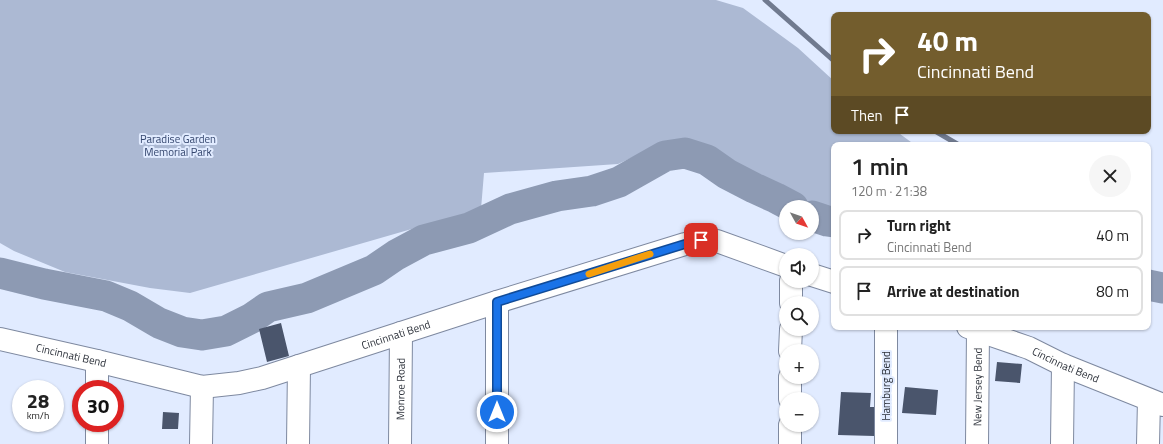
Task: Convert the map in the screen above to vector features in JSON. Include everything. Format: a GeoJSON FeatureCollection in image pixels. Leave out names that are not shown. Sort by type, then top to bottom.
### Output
{"type":"FeatureCollection","features":[{"type":"Feature","properties":{"kind":"street","name":"Cincinnati Bend"},"geometry":{"type":"LineString","coordinates":[[0,339],[202,387],[239,383],[262,378],[497,302],[701,240],[717,241],[779,263]]}},
{"type":"Feature","properties":{"kind":"street"},"geometry":{"type":"LineString","coordinates":[[819,277],[831,281]]}},
{"type":"Feature","properties":{"kind":"street"},"geometry":{"type":"LineString","coordinates":[[497,302],[497,444]]}},
{"type":"Feature","properties":{"kind":"street","name":"Hamburg Bend"},"geometry":{"type":"LineString","coordinates":[[886,330],[886,444]]}},
{"type":"Feature","properties":{"kind":"street","name":"New Jersey Bend"},"geometry":{"type":"LineString","coordinates":[[973,330],[977,444]]}},
{"type":"Feature","properties":{"kind":"street","name":"Cincinnati Bend"},"geometry":{"type":"LineString","coordinates":[[976,330],[1030,348],[1063,365],[1156,403]]}},
{"type":"Feature","properties":{"kind":"street","name":"Monroe Road"},"geometry":{"type":"LineString","coordinates":[[400,444],[402,333]]}},
{"type":"Feature","properties":{"kind":"street"},"geometry":{"type":"LineString","coordinates":[[97,361],[97,380]]}},
{"type":"Feature","properties":{"kind":"street"},"geometry":{"type":"LineString","coordinates":[[1062,444],[1063,365]]}},
{"type":"Feature","properties":{"kind":"street"},"geometry":{"type":"LineString","coordinates":[[298,444],[299,366]]}},
{"type":"Feature","properties":{"kind":"street"},"geometry":{"type":"LineString","coordinates":[[201,444],[202,387]]}},
{"type":"Feature","properties":{"kind":"street"},"geometry":{"type":"LineString","coordinates":[[1148,444],[1156,403]]}},
{"type":"Feature","properties":{"kind":"street"},"geometry":{"type":"LineString","coordinates":[[97,432],[97,444]]}},
{"type":"Feature","properties":{"kind":"street"},"geometry":{"type":"LineString","coordinates":[[790,432],[790,444]]}},
{"type":"Feature","properties":{"kind":"green space","name":"Paradise Garden Memorial Park"},"geometry":{"type":"Polygon","coordinates":[[[0,0],[716,0],[743,8],[798,48],[831,78],[831,134],[900,134],[911,142],[831,142],[831,209],[819,206],[819,200],[795,200],[780,196],[743,181],[711,154],[692,142],[668,141],[618,164],[484,173],[481,209],[190,293],[150,288],[65,272],[14,251],[0,243],[0,0]]]}},
{"type":"Feature","properties":{"kind":"building"},"geometry":{"type":"Polygon","coordinates":[[[281,323],[289,356],[267,362],[259,329],[281,323]]]}},
{"type":"Feature","properties":{"kind":"building"},"geometry":{"type":"Polygon","coordinates":[[[997,362],[1022,364],[1020,383],[995,381],[997,362]]]}},
{"type":"Feature","properties":{"kind":"building"},"geometry":{"type":"Polygon","coordinates":[[[905,387],[938,390],[936,415],[902,413],[905,387]]]}},
{"type":"Feature","properties":{"kind":"building"},"geometry":{"type":"Polygon","coordinates":[[[841,392],[871,393],[870,407],[874,407],[874,436],[838,435],[841,392]]]}},
{"type":"Feature","properties":{"kind":"building"},"geometry":{"type":"Polygon","coordinates":[[[163,412],[179,413],[178,429],[162,429],[163,412]]]}},
{"type":"Feature","properties":{"kind":"waterway"},"geometry":{"type":"LineString","coordinates":[[765,0],[831,58]]}},
{"type":"Feature","properties":{"kind":"waterway"},"geometry":{"type":"LineString","coordinates":[[940,134],[954,142]]}},
{"type":"Feature","properties":{"kind":"waterway"},"geometry":{"type":"LineString","coordinates":[[0,273],[44,284],[106,296],[130,306],[159,323],[182,332],[202,335],[226,331],[252,318],[268,307],[307,298],[374,270],[396,255],[424,240],[469,228],[510,209],[557,196],[592,191],[619,182],[665,156],[685,153],[707,160],[727,174],[780,200]]}},
{"type":"Feature","properties":{"kind":"waterway"},"geometry":{"type":"LineString","coordinates":[[819,218],[831,222]]}},
{"type":"Feature","properties":{"kind":"waterway"},"geometry":{"type":"LineString","coordinates":[[1151,286],[1163,288]]}},
{"type":"Feature","properties":{"kind":"slow traffic"},"geometry":{"type":"LineString","coordinates":[[589,274],[650,254]]}},
{"type":"Feature","properties":{"kind":"route"},"geometry":{"type":"LineString","coordinates":[[497,412],[497,302],[701,240]]}}]}
